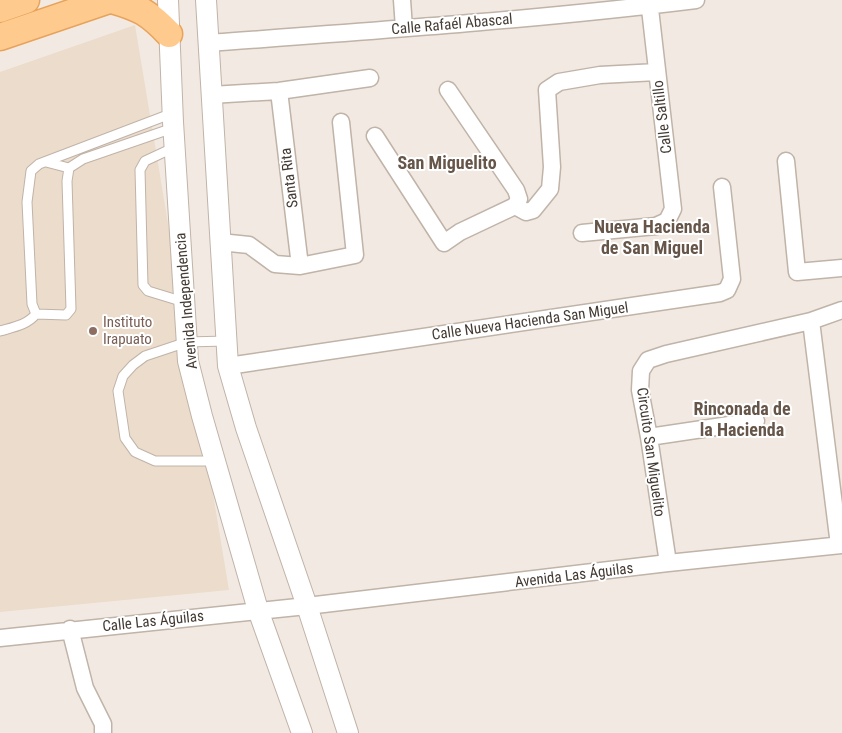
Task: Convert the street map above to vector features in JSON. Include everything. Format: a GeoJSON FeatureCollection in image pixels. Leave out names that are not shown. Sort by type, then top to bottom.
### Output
{"type":"FeatureCollection","features":[{"type":"Feature","properties":{"kind":"main road"},"geometry":{"type":"LineString","coordinates":[[0,9],[26,0]]}},
{"type":"Feature","properties":{"kind":"main road"},"geometry":{"type":"LineString","coordinates":[[0,37],[110,0],[135,6],[148,13],[169,34]]}},
{"type":"Feature","properties":{"kind":"street","name":"Avenida Independencia"},"geometry":{"type":"LineString","coordinates":[[168,0],[173,120],[188,360],[202,416],[258,610],[302,733]]}},
{"type":"Feature","properties":{"kind":"street"},"geometry":{"type":"LineString","coordinates":[[206,0],[228,366],[246,428],[348,733]]}},
{"type":"Feature","properties":{"kind":"street"},"geometry":{"type":"LineString","coordinates":[[402,0],[404,28]]}},
{"type":"Feature","properties":{"kind":"street","name":"Calle Rafaél Abascal"},"geometry":{"type":"LineString","coordinates":[[208,43],[404,28],[696,0]]}},
{"type":"Feature","properties":{"kind":"street","name":"Calle Saltillo"},"geometry":{"type":"LineString","coordinates":[[582,233],[656,226],[667,221],[673,209],[649,3]]}},
{"type":"Feature","properties":{"kind":"street"},"geometry":{"type":"LineString","coordinates":[[448,90],[515,198],[526,212],[533,210],[550,189],[552,167],[547,90],[559,82],[600,75],[656,72]]}},
{"type":"Feature","properties":{"kind":"street"},"geometry":{"type":"LineString","coordinates":[[211,95],[279,91],[370,78]]}},
{"type":"Feature","properties":{"kind":"street","name":"Santa Rita"},"geometry":{"type":"LineString","coordinates":[[279,91],[300,266]]}},
{"type":"Feature","properties":{"kind":"street"},"geometry":{"type":"LineString","coordinates":[[220,242],[249,245],[275,264],[300,266],[354,255],[341,122]]}},
{"type":"Feature","properties":{"kind":"street"},"geometry":{"type":"LineString","coordinates":[[375,136],[444,243],[515,198]]}},
{"type":"Feature","properties":{"kind":"street"},"geometry":{"type":"LineString","coordinates":[[786,160],[797,272],[842,268]]}},
{"type":"Feature","properties":{"kind":"street","name":"Calle Nueva Hacienda San Miguel"},"geometry":{"type":"LineString","coordinates":[[228,366],[720,293],[727,290],[732,279],[722,186]]}},
{"type":"Feature","properties":{"kind":"street","name":"Circuito San Miguelito"},"geometry":{"type":"LineString","coordinates":[[668,564],[640,390],[641,371],[648,360],[666,354],[811,322],[842,310]]}},
{"type":"Feature","properties":{"kind":"street"},"geometry":{"type":"LineString","coordinates":[[811,322],[841,545]]}},
{"type":"Feature","properties":{"kind":"street"},"geometry":{"type":"LineString","coordinates":[[649,437],[756,421]]}},
{"type":"Feature","properties":{"kind":"street","name":"Avenida Las Águilas"},"geometry":{"type":"LineString","coordinates":[[307,606],[841,545]]}},
{"type":"Feature","properties":{"kind":"street","name":"Calle Las Águilas"},"geometry":{"type":"LineString","coordinates":[[0,638],[70,629],[307,606]]}},
{"type":"Feature","properties":{"kind":"street"},"geometry":{"type":"LineString","coordinates":[[70,629],[85,688],[103,724],[104,733]]}},
{"type":"Feature","properties":{"kind":"lane"},"geometry":{"type":"LineString","coordinates":[[36,314],[32,304],[27,202],[31,171],[39,164],[173,120]]}},
{"type":"Feature","properties":{"kind":"lane"},"geometry":{"type":"LineString","coordinates":[[46,162],[69,168],[83,159],[173,120]]}},
{"type":"Feature","properties":{"kind":"lane"},"geometry":{"type":"LineString","coordinates":[[175,148],[145,161],[140,170],[143,285],[148,291],[185,302]]}},
{"type":"Feature","properties":{"kind":"lane"},"geometry":{"type":"LineString","coordinates":[[36,314],[66,315],[71,309],[67,181],[69,168]]}},
{"type":"Feature","properties":{"kind":"lane"},"geometry":{"type":"LineString","coordinates":[[0,331],[24,324],[36,314]]}},
{"type":"Feature","properties":{"kind":"lane"},"geometry":{"type":"LineString","coordinates":[[215,462],[155,460],[135,452],[125,438],[118,391],[123,376],[133,364],[145,356],[187,342],[226,341]]}},
{"type":"Feature","properties":{"kind":"shaded area","name":"Instituto Irapuato"},"geometry":{"type":"Polygon","coordinates":[[[135,25],[229,590],[0,612],[0,72],[135,25]]]}},
{"type":"Feature","properties":{"kind":"place","name":"Instituto Irapuato"},"geometry":{"type":"Point","coordinates":[93,331]}},
{"type":"Feature","properties":{"kind":"district","name":"San Miguelito"},"geometry":{"type":"Point","coordinates":[447,162]}},
{"type":"Feature","properties":{"kind":"district","name":"Nueva Hacienda de San Miguel"},"geometry":{"type":"Point","coordinates":[652,236]}},
{"type":"Feature","properties":{"kind":"district","name":"Rinconada de la Hacienda"},"geometry":{"type":"Point","coordinates":[742,418]}}]}
